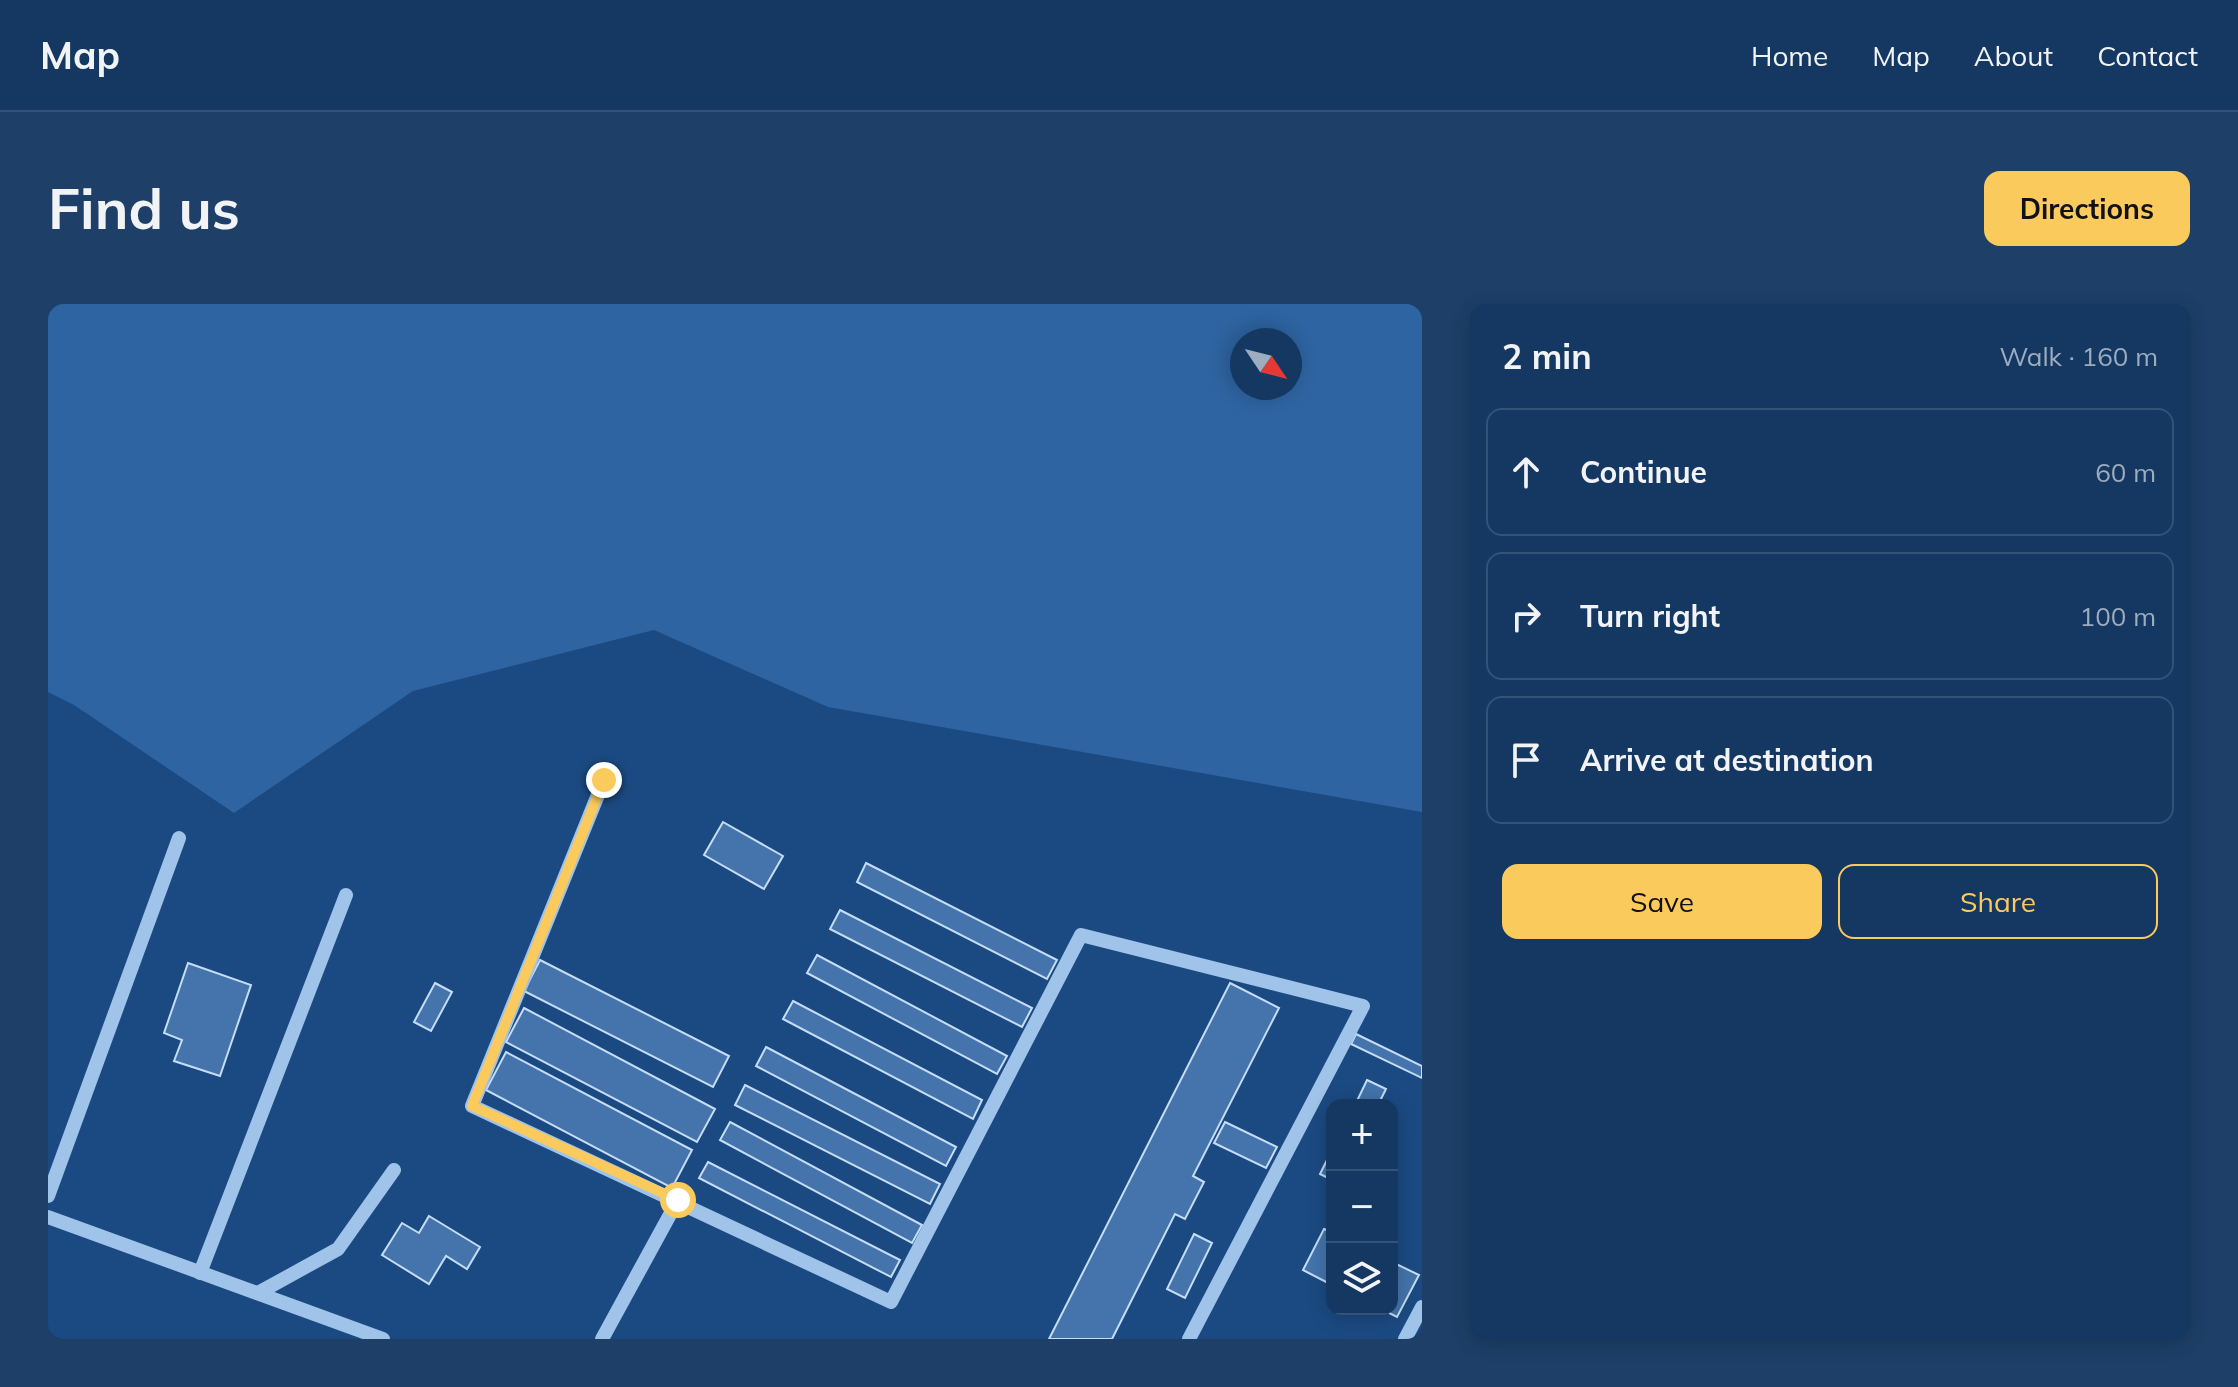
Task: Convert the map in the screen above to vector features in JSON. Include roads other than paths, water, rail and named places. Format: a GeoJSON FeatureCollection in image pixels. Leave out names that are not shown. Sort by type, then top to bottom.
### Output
{"type":"FeatureCollection","features":[{"type":"Feature","properties":{"kind":"street"},"geometry":{"type":"LineString","coordinates":[[604,780],[472,1106],[891,1302],[1081,935],[1363,1006],[1189,1339]]}},
{"type":"Feature","properties":{"kind":"street"},"geometry":{"type":"LineString","coordinates":[[48,1196],[179,838]]}},
{"type":"Feature","properties":{"kind":"street"},"geometry":{"type":"LineString","coordinates":[[200,1273],[346,895]]}},
{"type":"Feature","properties":{"kind":"street"},"geometry":{"type":"LineString","coordinates":[[258,1293],[338,1249],[394,1170]]}},
{"type":"Feature","properties":{"kind":"street"},"geometry":{"type":"LineString","coordinates":[[602,1339],[678,1200]]}},
{"type":"Feature","properties":{"kind":"street"},"geometry":{"type":"LineString","coordinates":[[48,1217],[383,1339]]}},
{"type":"Feature","properties":{"kind":"street"},"geometry":{"type":"LineString","coordinates":[[1405,1339],[1422,1307]]}}]}
